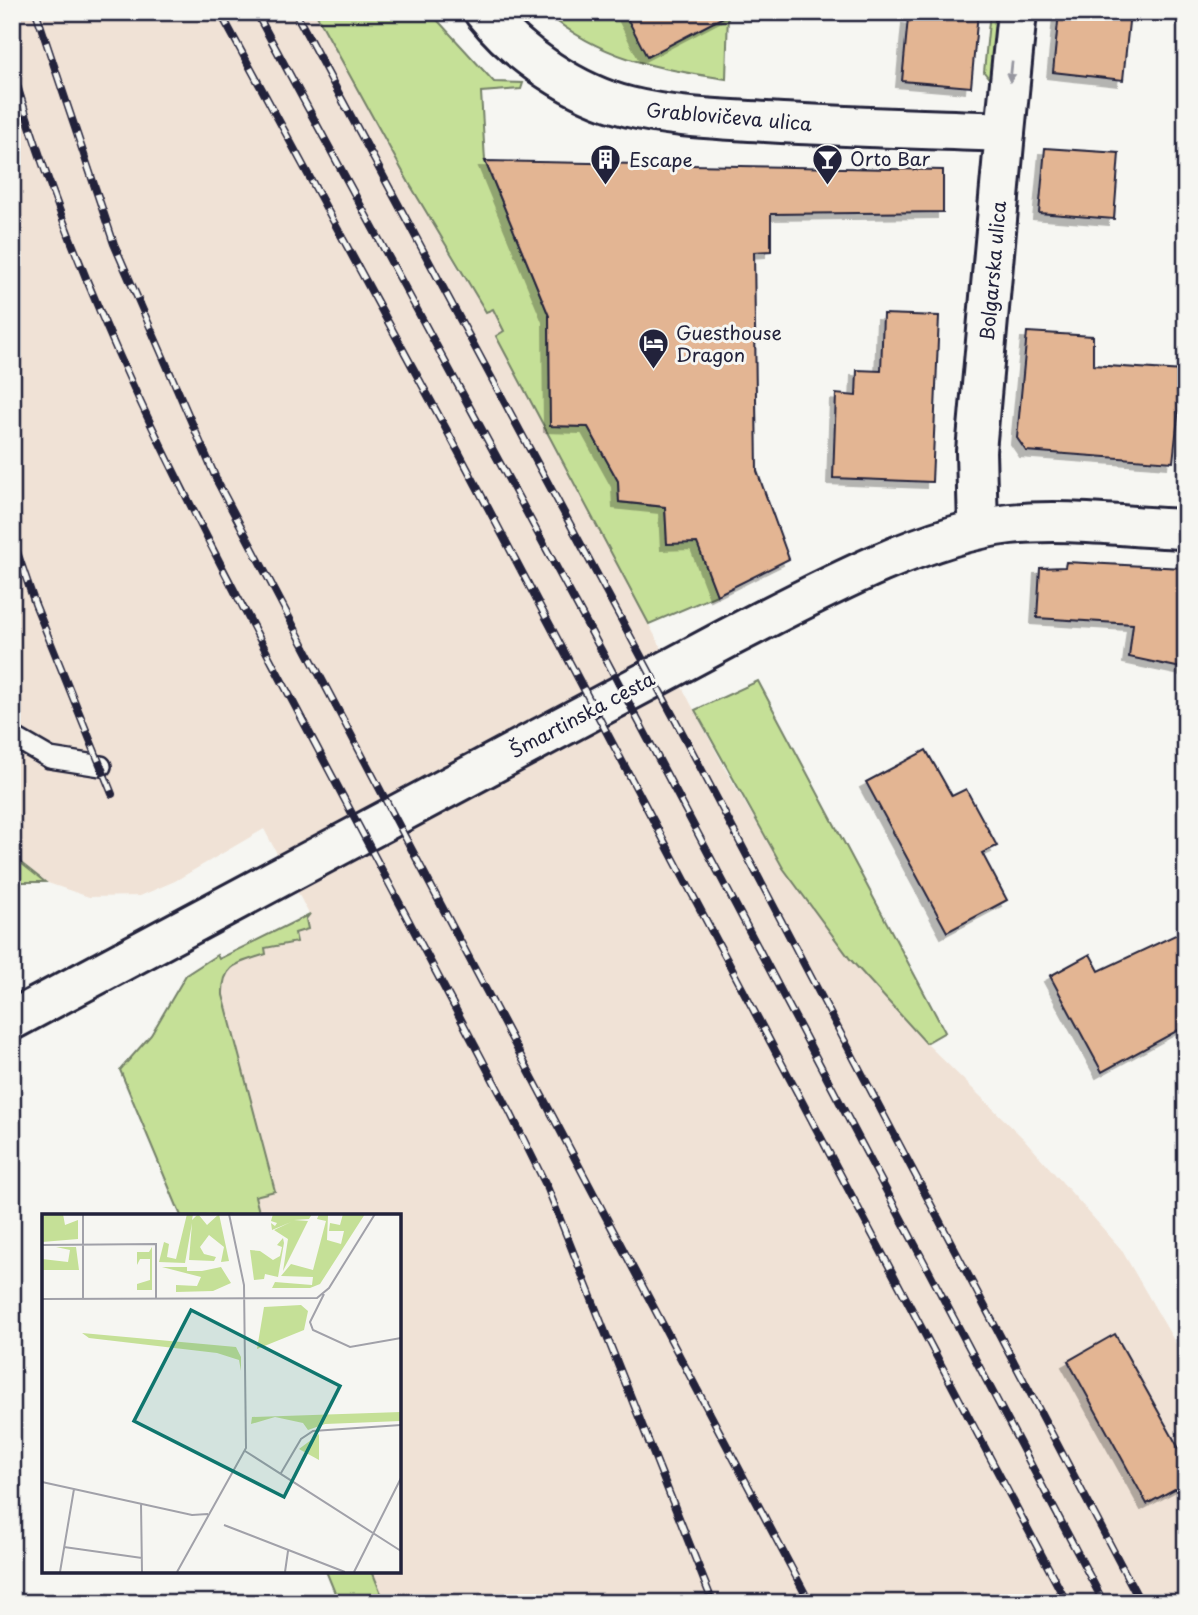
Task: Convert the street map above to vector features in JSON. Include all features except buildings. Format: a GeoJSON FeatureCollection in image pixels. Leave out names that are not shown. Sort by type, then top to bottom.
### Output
{"type":"FeatureCollection","features":[{"type":"Feature","properties":{"kind":"main road","name":"Grablovičeva ulica"},"geometry":{"type":"LineString","coordinates":[[484,12],[507,36],[563,78],[582,89],[628,107],[743,121],[1005,132]]}},
{"type":"Feature","properties":{"kind":"main road","name":"Bolgarska ulica"},"geometry":{"type":"LineString","coordinates":[[978,529],[976,451],[1017,12]]}},
{"type":"Feature","properties":{"kind":"main road","name":"Šmartinska cesta"},"geometry":{"type":"LineString","coordinates":[[12,1020],[775,614],[915,551],[978,529],[1039,522],[1186,529]]}},
{"type":"Feature","properties":{"kind":"lane"},"geometry":{"type":"LineString","coordinates":[[12,736],[50,758],[101,766]]}},
{"type":"Feature","properties":{"kind":"shaded area"},"geometry":{"type":"Polygon","coordinates":[[[12,12],[315,12],[455,263],[486,312],[492,308],[504,332],[497,337],[728,774],[783,868],[850,959],[926,1043],[1025,1140],[1121,1249],[1186,1361],[1186,1603],[385,1603],[373,1573],[401,1573],[401,1214],[260,1214],[255,1196],[275,1191],[223,995],[223,979],[235,964],[295,933],[309,914],[264,829],[175,881],[140,896],[89,897],[45,882],[12,856],[12,12]]]}},
{"type":"Feature","properties":{"kind":"green space"},"geometry":{"type":"Polygon","coordinates":[[[315,12],[430,12],[494,82],[523,83],[521,89],[481,92],[485,161],[549,316],[550,426],[588,427],[618,481],[619,502],[665,507],[667,543],[697,543],[717,595],[649,624],[496,336],[504,331],[493,309],[486,312],[409,183],[315,12]]]}},
{"type":"Feature","properties":{"kind":"green space"},"geometry":{"type":"Polygon","coordinates":[[[545,12],[728,12],[726,79],[652,65],[608,51],[566,28],[545,12]]]}},
{"type":"Feature","properties":{"kind":"green space"},"geometry":{"type":"Polygon","coordinates":[[[990,12],[1004,12],[991,81],[984,72],[990,12]]]}},
{"type":"Feature","properties":{"kind":"green space"},"geometry":{"type":"Polygon","coordinates":[[[758,681],[945,1032],[926,1043],[850,959],[783,868],[695,710],[758,681]]]}},
{"type":"Feature","properties":{"kind":"green space"},"geometry":{"type":"Polygon","coordinates":[[[12,856],[45,882],[12,882],[12,856]]]}},
{"type":"Feature","properties":{"kind":"green space"},"geometry":{"type":"Polygon","coordinates":[[[310,914],[306,919],[308,929],[295,933],[297,942],[265,948],[266,954],[241,962],[229,970],[223,984],[223,995],[275,1191],[255,1196],[260,1214],[180,1214],[120,1070],[151,1035],[186,975],[217,955],[219,959],[310,914]]]}},
{"type":"Feature","properties":{"kind":"green space"},"geometry":{"type":"Polygon","coordinates":[[[327,1573],[373,1573],[385,1603],[339,1603],[327,1573]]]}},
{"type":"Feature","properties":{"kind":"railway"},"geometry":{"type":"LineString","coordinates":[[36,12],[114,244],[218,483],[810,1603]]}},
{"type":"Feature","properties":{"kind":"railway"},"geometry":{"type":"LineString","coordinates":[[220,12],[458,451],[1067,1603]]}},
{"type":"Feature","properties":{"kind":"railway"},"geometry":{"type":"LineString","coordinates":[[256,12],[601,650],[1104,1603]]}},
{"type":"Feature","properties":{"kind":"railway"},"geometry":{"type":"LineString","coordinates":[[295,12],[686,740],[1141,1603]]}},
{"type":"Feature","properties":{"kind":"railway"},"geometry":{"type":"LineString","coordinates":[[12,68],[66,229],[132,384],[205,535],[510,1112],[548,1189],[713,1603]]}},
{"type":"Feature","properties":{"kind":"railway"},"geometry":{"type":"LineString","coordinates":[[12,537],[35,604],[112,794]]}},
{"type":"Feature","properties":{"kind":"place","name":"Orto Bar"},"geometry":{"type":"Point","coordinates":[827,186]}},
{"type":"Feature","properties":{"kind":"place","name":"Escape"},"geometry":{"type":"Point","coordinates":[606,187]}},
{"type":"Feature","properties":{"kind":"place","name":"Guesthouse Dragon"},"geometry":{"type":"Point","coordinates":[653,371]}}]}
